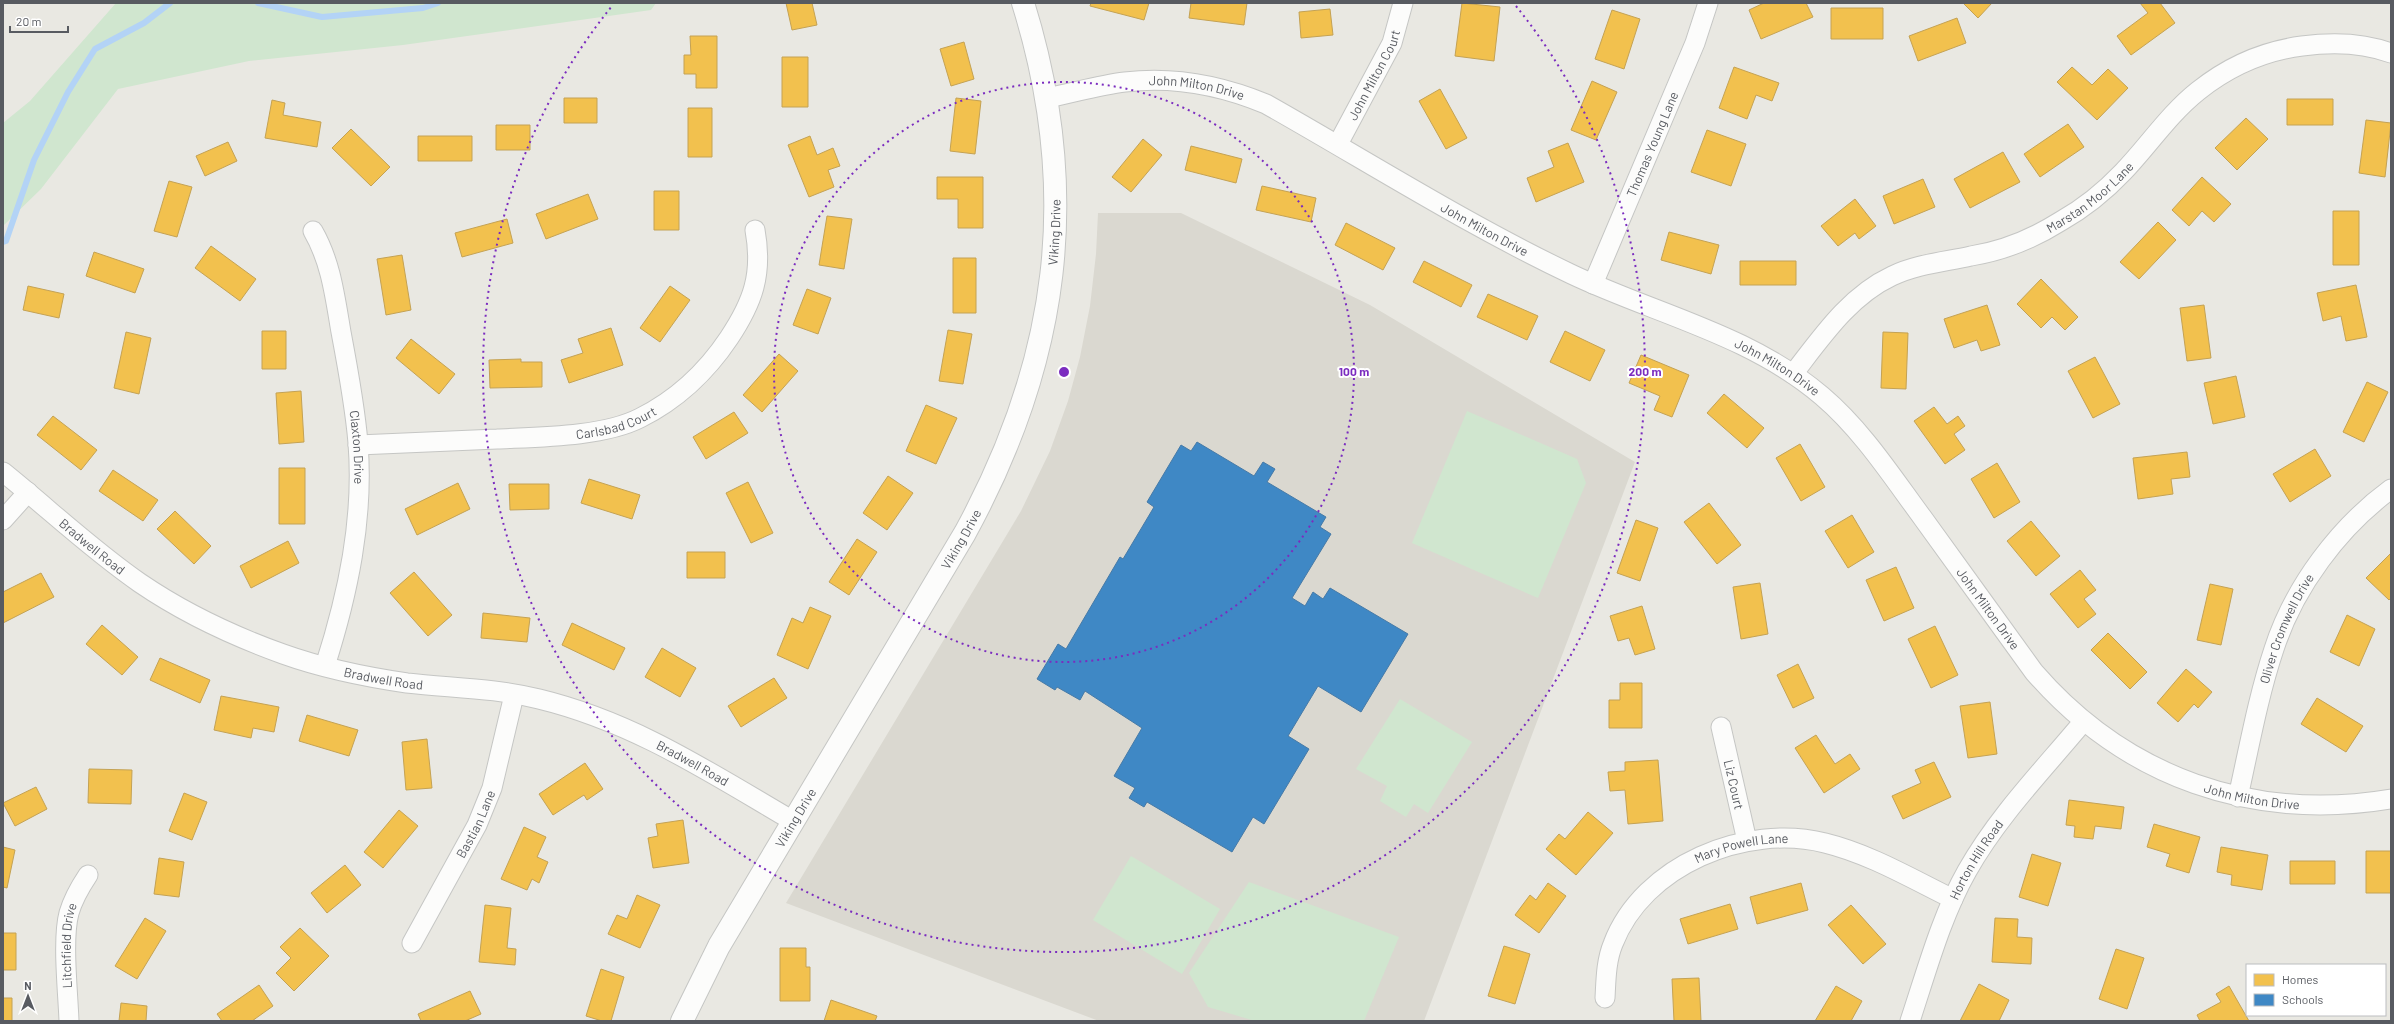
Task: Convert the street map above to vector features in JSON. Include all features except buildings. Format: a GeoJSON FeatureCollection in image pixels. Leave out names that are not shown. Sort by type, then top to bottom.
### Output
{"type":"FeatureCollection","features":[{"type":"Feature","properties":{"kind":"street","name":"Viking Drive"},"geometry":{"type":"LineString","coordinates":[[686,1020],[719,946],[965,533],[989,489],[1016,426],[1034,372],[1050,286],[1056,219],[1055,181],[1047,98],[1034,40],[1023,3]]}},
{"type":"Feature","properties":{"kind":"street","name":"John Milton Court"},"geometry":{"type":"LineString","coordinates":[[1338,144],[1392,43],[1403,3]]}},
{"type":"Feature","properties":{"kind":"street","name":"Thomas Young Lane"},"geometry":{"type":"LineString","coordinates":[[1593,284],[1695,43],[1708,3]]}},
{"type":"Feature","properties":{"kind":"street","name":"Marstan Moor Lane"},"geometry":{"type":"LineString","coordinates":[[1793,374],[1836,319],[1865,293],[1889,277],[1935,262],[1971,256],[2023,241],[2061,222],[2094,199],[2122,173],[2180,108],[2221,75],[2248,61],[2271,52],[2319,44],[2354,45],[2391,53]]}},
{"type":"Feature","properties":{"kind":"street","name":"John Milton Drive"},"geometry":{"type":"LineString","coordinates":[[1047,98],[1125,82],[1161,80],[1197,82],[1235,91],[1266,104],[1530,254],[1593,284],[1708,329],[1760,354],[1793,374],[1842,414],[1874,450],[2034,672],[2052,693],[2083,722],[2121,749],[2158,769],[2187,782],[2238,798],[2305,806],[2348,805],[2391,799]]}},
{"type":"Feature","properties":{"kind":"street","name":"Carlsbad Court"},"geometry":{"type":"LineString","coordinates":[[358,445],[582,434],[639,419],[670,400],[697,377],[721,350],[739,322],[754,293],[758,269],[755,230]]}},
{"type":"Feature","properties":{"kind":"street","name":"Claxton Drive"},"geometry":{"type":"LineString","coordinates":[[313,231],[324,250],[331,274],[354,401],[358,445],[358,513],[352,565],[340,618],[324,666]]}},
{"type":"Feature","properties":{"kind":"street","name":"Bradwell Road"},"geometry":{"type":"LineString","coordinates":[[3,472],[94,549],[141,583],[183,609],[226,631],[284,654],[324,666],[407,683],[514,695],[580,710],[617,723],[656,741],[793,821]]}},
{"type":"Feature","properties":{"kind":"street","name":"Oliver Cromwell Drive"},"geometry":{"type":"LineString","coordinates":[[2238,798],[2263,684],[2274,648],[2285,621],[2299,595],[2326,554],[2343,533],[2391,489]]}},
{"type":"Feature","properties":{"kind":"street"},"geometry":{"type":"LineString","coordinates":[[3,520],[28,492]]}},
{"type":"Feature","properties":{"kind":"street","name":"Bastian Lane"},"geometry":{"type":"LineString","coordinates":[[412,943],[477,825],[498,766],[514,695]]}},
{"type":"Feature","properties":{"kind":"street","name":"Horton Hill Road"},"geometry":{"type":"LineString","coordinates":[[1910,1021],[1953,899],[1986,840],[2083,722]]}},
{"type":"Feature","properties":{"kind":"street","name":"Liz Court"},"geometry":{"type":"LineString","coordinates":[[1721,727],[1747,841]]}},
{"type":"Feature","properties":{"kind":"street","name":"Mary Powell Lane"},"geometry":{"type":"LineString","coordinates":[[1605,998],[1606,972],[1612,946],[1629,914],[1650,891],[1670,874],[1696,858],[1725,846],[1747,841],[1773,838],[1825,843],[1896,871],[1953,899]]}},
{"type":"Feature","properties":{"kind":"street","name":"Litchfield Drive"},"geometry":{"type":"LineString","coordinates":[[69,1021],[67,936],[69,914],[76,893],[88,875]]}},
{"type":"Feature","properties":{"kind":"shaded area"},"geometry":{"type":"Polygon","coordinates":[[[1098,213],[1181,213],[1370,305],[1635,462],[1424,1021],[1099,1021],[786,903],[1021,511],[1050,451],[1068,401],[1080,357],[1090,306],[1096,254],[1098,213]]]}},
{"type":"Feature","properties":{"kind":"green space"},"geometry":{"type":"Polygon","coordinates":[[[116,3],[656,3],[651,10],[403,45],[249,61],[118,89],[41,189],[3,226],[3,123],[30,101],[116,3]]]}},
{"type":"Feature","properties":{"kind":"green space"},"geometry":{"type":"Polygon","coordinates":[[[1467,411],[1577,459],[1586,483],[1538,598],[1412,543],[1467,411]]]}},
{"type":"Feature","properties":{"kind":"green space"},"geometry":{"type":"Polygon","coordinates":[[[1400,699],[1472,742],[1428,813],[1414,804],[1406,817],[1380,801],[1387,786],[1356,769],[1400,699]]]}},
{"type":"Feature","properties":{"kind":"green space"},"geometry":{"type":"Polygon","coordinates":[[[1131,856],[1220,909],[1182,974],[1093,920],[1131,856]]]}},
{"type":"Feature","properties":{"kind":"green space"},"geometry":{"type":"Polygon","coordinates":[[[1249,882],[1399,937],[1364,1021],[1255,1021],[1208,1007],[1189,973],[1249,882]]]}},
{"type":"Feature","properties":{"kind":"waterway"},"geometry":{"type":"LineString","coordinates":[[3,242],[6,241],[34,160],[68,92],[95,49],[144,23],[170,3]]}},
{"type":"Feature","properties":{"kind":"waterway"},"geometry":{"type":"LineString","coordinates":[[258,3],[322,17],[423,8],[438,3]]}}]}
